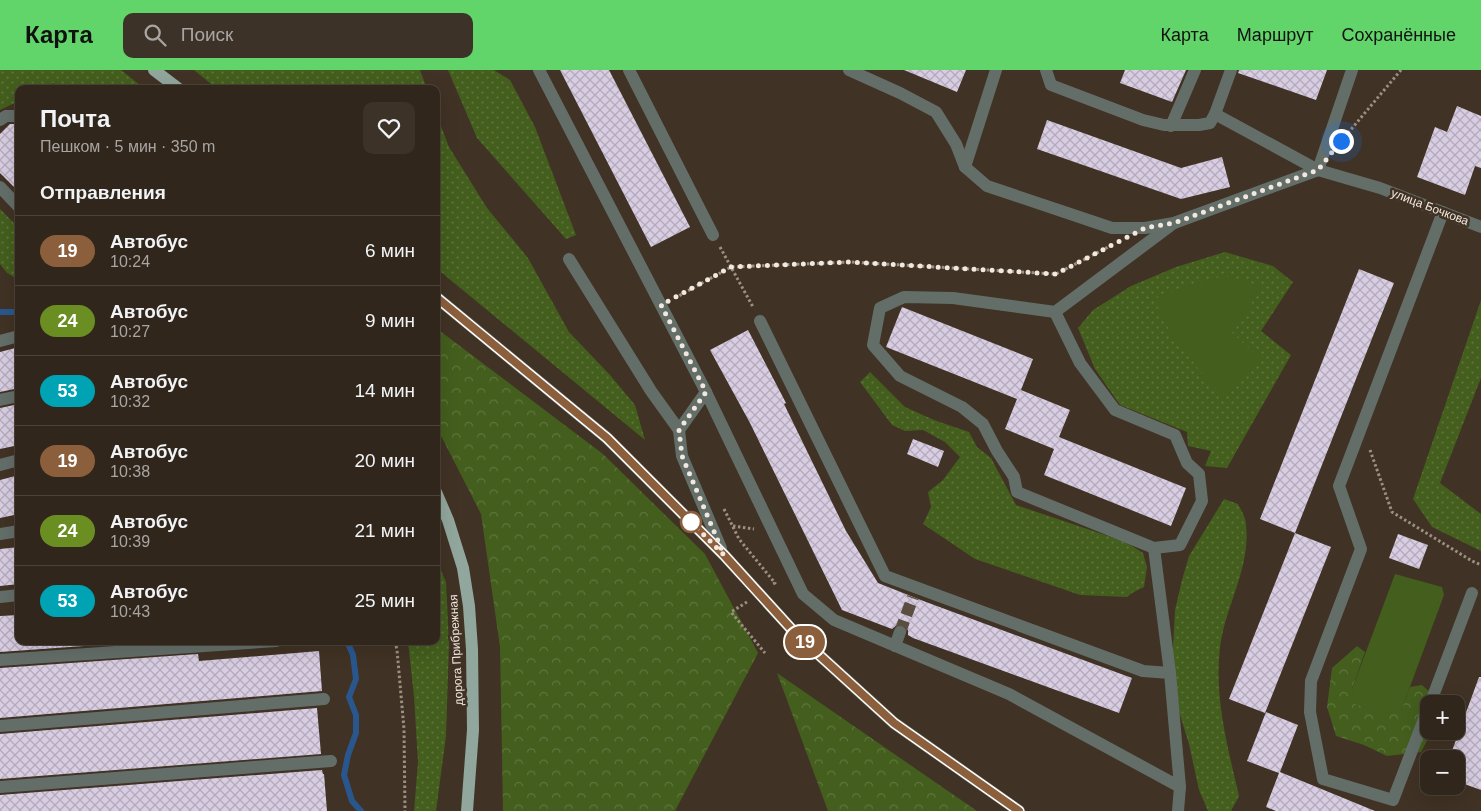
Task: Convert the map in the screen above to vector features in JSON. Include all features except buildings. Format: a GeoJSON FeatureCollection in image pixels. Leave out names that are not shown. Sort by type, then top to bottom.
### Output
{"type":"FeatureCollection","features":[{"type":"Feature","properties":{"kind":"main road"},"geometry":{"type":"LineString","coordinates":[[154,70],[173,85]]}},
{"type":"Feature","properties":{"kind":"main road","name":"дорога Прибрежная"},"geometry":{"type":"LineString","coordinates":[[440,501],[463,568],[469,606],[472,649],[473,730],[467,811]]}},
{"type":"Feature","properties":{"kind":"street"},"geometry":{"type":"LineString","coordinates":[[539,70],[706,392],[803,594],[834,620],[1009,694],[1180,787]]}},
{"type":"Feature","properties":{"kind":"street"},"geometry":{"type":"LineString","coordinates":[[629,70],[713,235]]}},
{"type":"Feature","properties":{"kind":"street"},"geometry":{"type":"LineString","coordinates":[[849,70],[936,112],[956,144],[965,167],[987,186],[1112,228],[1145,228],[1174,223],[1318,170],[1352,70]]}},
{"type":"Feature","properties":{"kind":"street"},"geometry":{"type":"LineString","coordinates":[[965,167],[996,70]]}},
{"type":"Feature","properties":{"kind":"street"},"geometry":{"type":"LineString","coordinates":[[1046,70],[1051,85],[1143,120],[1172,126],[1210,123],[1231,70]]}},
{"type":"Feature","properties":{"kind":"street"},"geometry":{"type":"LineString","coordinates":[[1172,126],[1195,70]]}},
{"type":"Feature","properties":{"kind":"street","name":"улица Бочкова"},"geometry":{"type":"LineString","coordinates":[[1215,114],[1318,170],[1380,188],[1481,227]]}},
{"type":"Feature","properties":{"kind":"street"},"geometry":{"type":"LineString","coordinates":[[0,120],[6,116],[15,116]]}},
{"type":"Feature","properties":{"kind":"street"},"geometry":{"type":"LineString","coordinates":[[0,187],[15,202]]}},
{"type":"Feature","properties":{"kind":"street"},"geometry":{"type":"LineString","coordinates":[[1420,729],[1393,800],[1323,779],[1310,712],[1311,681],[1360,549],[1339,486],[1443,212]]}},
{"type":"Feature","properties":{"kind":"street"},"geometry":{"type":"LineString","coordinates":[[1055,312],[1080,363],[1115,410],[1175,435],[1187,463],[1199,474],[1202,501],[1180,545],[1154,548],[1018,492],[1014,478],[983,424],[962,407],[900,376],[874,345],[880,308],[904,297],[953,298],[1055,312],[1174,223]]}},
{"type":"Feature","properties":{"kind":"street"},"geometry":{"type":"LineString","coordinates":[[569,259],[651,391],[679,430],[682,456],[724,555]]}},
{"type":"Feature","properties":{"kind":"street"},"geometry":{"type":"LineString","coordinates":[[440,299],[607,438],[724,555],[795,633],[894,723],[1019,811]]}},
{"type":"Feature","properties":{"kind":"street"},"geometry":{"type":"LineString","coordinates":[[760,321],[885,576],[915,592],[1143,671],[1170,673]]}},
{"type":"Feature","properties":{"kind":"street"},"geometry":{"type":"LineString","coordinates":[[0,341],[15,337]]}},
{"type":"Feature","properties":{"kind":"street"},"geometry":{"type":"LineString","coordinates":[[679,430],[706,392]]}},
{"type":"Feature","properties":{"kind":"street"},"geometry":{"type":"LineString","coordinates":[[0,400],[15,397]]}},
{"type":"Feature","properties":{"kind":"street"},"geometry":{"type":"LineString","coordinates":[[0,465],[15,461]]}},
{"type":"Feature","properties":{"kind":"street"},"geometry":{"type":"LineString","coordinates":[[0,534],[15,532]]}},
{"type":"Feature","properties":{"kind":"street"},"geometry":{"type":"LineString","coordinates":[[1154,548],[1170,673],[1180,787],[1178,811]]}},
{"type":"Feature","properties":{"kind":"street"},"geometry":{"type":"LineString","coordinates":[[1433,695],[1472,593]]}},
{"type":"Feature","properties":{"kind":"street"},"geometry":{"type":"LineString","coordinates":[[0,597],[15,596]]}},
{"type":"Feature","properties":{"kind":"street"},"geometry":{"type":"LineString","coordinates":[[895,646],[900,632]]}},
{"type":"Feature","properties":{"kind":"street"},"geometry":{"type":"LineString","coordinates":[[0,660],[218,645]]}},
{"type":"Feature","properties":{"kind":"street"},"geometry":{"type":"LineString","coordinates":[[0,726],[324,699]]}},
{"type":"Feature","properties":{"kind":"street"},"geometry":{"type":"LineString","coordinates":[[0,787],[331,761]]}},
{"type":"Feature","properties":{"kind":"path"},"geometry":{"type":"LineString","coordinates":[[1343,139],[1401,70]]}},
{"type":"Feature","properties":{"kind":"path"},"geometry":{"type":"LineString","coordinates":[[713,235],[760,321]]}},
{"type":"Feature","properties":{"kind":"path"},"geometry":{"type":"LineString","coordinates":[[661,305],[731,267],[850,262],[1056,274],[1121,241]]}},
{"type":"Feature","properties":{"kind":"path"},"geometry":{"type":"LineString","coordinates":[[1361,427],[1392,512],[1472,562],[1481,565]]}},
{"type":"Feature","properties":{"kind":"path"},"geometry":{"type":"LineString","coordinates":[[396,645],[398,650],[402,691],[405,811]]}},
{"type":"Feature","properties":{"kind":"green space"},"geometry":{"type":"Polygon","coordinates":[[[0,70],[121,70],[140,85],[55,85],[53,83],[49,85],[15,85],[15,103],[0,110],[0,70]]]}},
{"type":"Feature","properties":{"kind":"green space"},"geometry":{"type":"Polygon","coordinates":[[[194,70],[420,70],[426,85],[212,85],[194,70]]]}},
{"type":"Feature","properties":{"kind":"green space"},"geometry":{"type":"Polygon","coordinates":[[[448,70],[494,70],[510,80],[535,127],[576,235],[566,239],[477,138],[448,70]]]}},
{"type":"Feature","properties":{"kind":"green space"},"geometry":{"type":"Polygon","coordinates":[[[440,123],[449,147],[487,208],[528,258],[569,332],[610,375],[635,405],[645,440],[440,271],[440,123]]]}},
{"type":"Feature","properties":{"kind":"green space"},"geometry":{"type":"Polygon","coordinates":[[[0,209],[15,226],[15,278],[7,273],[0,264],[0,209]]]}},
{"type":"Feature","properties":{"kind":"green space"},"geometry":{"type":"Polygon","coordinates":[[[1225,252],[1273,266],[1293,282],[1261,331],[1291,355],[1227,468],[1205,466],[1211,451],[1188,446],[1187,432],[1120,405],[1095,369],[1078,328],[1093,310],[1131,286],[1176,267],[1225,252]]]}},
{"type":"Feature","properties":{"kind":"green space"},"geometry":{"type":"Polygon","coordinates":[[[1224,276],[1261,287],[1242,320],[1232,333],[1262,360],[1224,399],[1173,338],[1154,299],[1187,286],[1224,276]]]}},
{"type":"Feature","properties":{"kind":"green space"},"geometry":{"type":"Polygon","coordinates":[[[1481,300],[1481,378],[1440,483],[1481,514],[1481,551],[1432,527],[1413,499],[1481,300]]]}},
{"type":"Feature","properties":{"kind":"green space"},"geometry":{"type":"Polygon","coordinates":[[[440,331],[603,454],[705,554],[758,653],[675,811],[503,811],[500,647],[481,514],[440,434],[440,331]]]}},
{"type":"Feature","properties":{"kind":"green space"},"geometry":{"type":"Polygon","coordinates":[[[870,372],[905,407],[934,420],[969,432],[977,447],[991,458],[1016,505],[1126,542],[1143,553],[1147,567],[1144,587],[1127,597],[1080,595],[975,559],[923,524],[931,507],[928,492],[943,480],[960,457],[945,442],[923,430],[905,431],[892,425],[860,382],[870,372]]]}},
{"type":"Feature","properties":{"kind":"green space"},"geometry":{"type":"Polygon","coordinates":[[[1224,499],[1238,504],[1246,525],[1247,541],[1241,572],[1223,632],[1219,667],[1220,704],[1239,796],[1231,811],[1208,811],[1199,790],[1189,744],[1171,686],[1175,610],[1182,580],[1189,556],[1224,499]]]}},
{"type":"Feature","properties":{"kind":"green space"},"geometry":{"type":"Polygon","coordinates":[[[440,568],[446,582],[449,644],[446,736],[436,811],[414,811],[418,762],[408,645],[440,645],[440,568]]]}},
{"type":"Feature","properties":{"kind":"green space"},"geometry":{"type":"Polygon","coordinates":[[[1395,574],[1442,587],[1444,595],[1401,711],[1385,713],[1355,704],[1352,689],[1395,574]]]}},
{"type":"Feature","properties":{"kind":"green space"},"geometry":{"type":"Polygon","coordinates":[[[1357,646],[1365,652],[1352,689],[1401,711],[1410,687],[1422,685],[1433,695],[1420,695],[1420,740],[1427,740],[1422,750],[1420,752],[1387,756],[1364,745],[1336,736],[1327,707],[1332,668],[1357,646]]]}},
{"type":"Feature","properties":{"kind":"green space"},"geometry":{"type":"Polygon","coordinates":[[[777,673],[977,811],[828,811],[777,673]]]}},
{"type":"Feature","properties":{"kind":"waterway"},"geometry":{"type":"LineString","coordinates":[[0,312],[15,312]]}},
{"type":"Feature","properties":{"kind":"waterway"},"geometry":{"type":"LineString","coordinates":[[349,645],[353,655],[356,679],[349,697],[356,715],[356,733],[348,755],[344,775],[352,801],[361,811]]}},
{"type":"Feature","properties":{"kind":"tunnel"},"geometry":{"type":"LineString","coordinates":[[900,632],[913,597]]}},
{"type":"Feature","properties":{"kind":"bus line","name":"19"},"geometry":{"type":"LineString","coordinates":[[440,300],[607,438],[724,555],[795,633],[894,723],[1019,811]]}},
{"type":"Feature","properties":{"kind":"route"},"geometry":{"type":"LineString","coordinates":[[691,522],[724,555],[682,456],[679,430],[692,409],[706,392],[661,305],[731,267],[850,262],[1056,274],[1145,228],[1174,223],[1318,170],[1341,141]]}}]}
